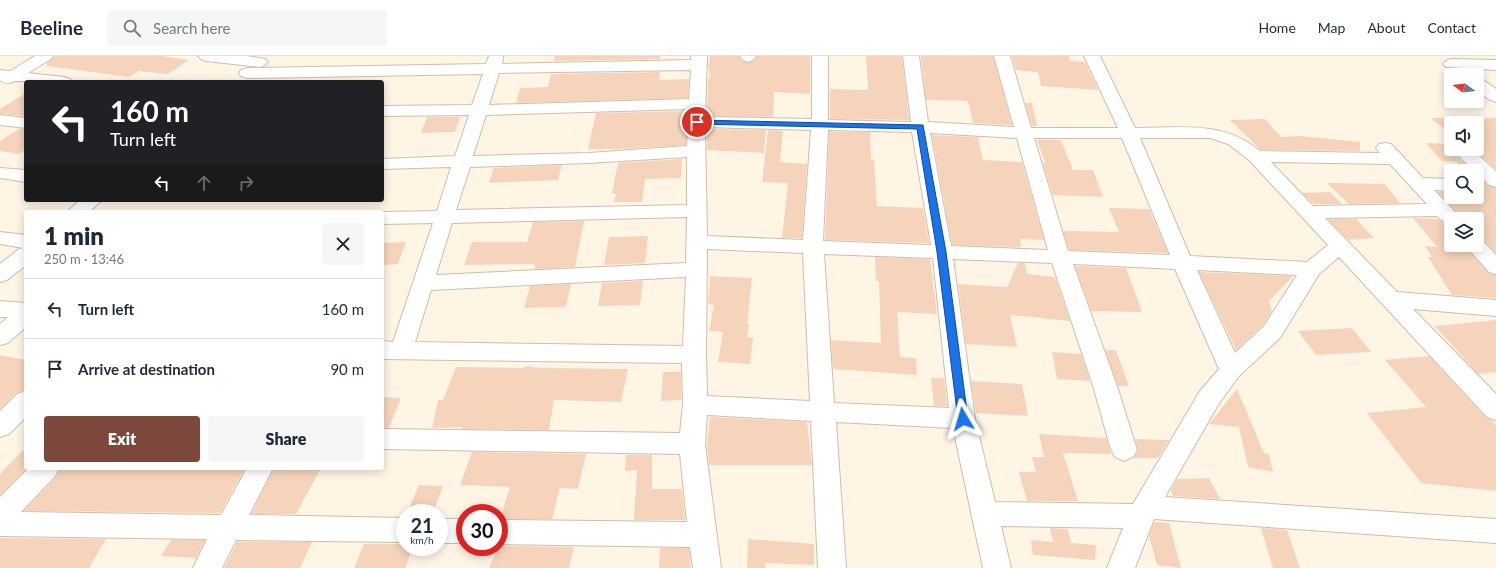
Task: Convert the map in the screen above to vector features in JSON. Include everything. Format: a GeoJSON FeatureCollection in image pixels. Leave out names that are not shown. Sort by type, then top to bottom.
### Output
{"type":"FeatureCollection","features":[{"type":"Feature","properties":{"kind":"street"},"geometry":{"type":"LineString","coordinates":[[4,79],[46,56]]}},
{"type":"Feature","properties":{"kind":"street"},"geometry":{"type":"LineString","coordinates":[[206,56],[264,59]]}},
{"type":"Feature","properties":{"kind":"street"},"geometry":{"type":"LineString","coordinates":[[820,56],[820,124],[813,246],[832,568]]}},
{"type":"Feature","properties":{"kind":"street"},"geometry":{"type":"LineString","coordinates":[[911,56],[920,127],[942,252],[963,419],[997,568]]}},
{"type":"Feature","properties":{"kind":"street"},"geometry":{"type":"LineString","coordinates":[[1002,56],[1060,257],[1106,389],[1124,450]]}},
{"type":"Feature","properties":{"kind":"street"},"geometry":{"type":"LineString","coordinates":[[1092,56],[1129,133],[1183,263],[1232,370]]}},
{"type":"Feature","properties":{"kind":"street"},"geometry":{"type":"LineString","coordinates":[[242,78],[264,59]]}},
{"type":"Feature","properties":{"kind":"street"},"geometry":{"type":"LineString","coordinates":[[242,78],[494,63],[699,60],[696,151],[697,242],[694,355],[695,405],[692,444],[707,568]]}},
{"type":"Feature","properties":{"kind":"street"},"geometry":{"type":"LineString","coordinates":[[1446,60],[1496,65]]}},
{"type":"Feature","properties":{"kind":"street"},"geometry":{"type":"LineString","coordinates":[[1446,60],[1457,68]]}},
{"type":"Feature","properties":{"kind":"street"},"geometry":{"type":"LineString","coordinates":[[494,63],[423,283],[392,350],[694,355]]}},
{"type":"Feature","properties":{"kind":"street"},"geometry":{"type":"LineString","coordinates":[[4,79],[24,80]]}},
{"type":"Feature","properties":{"kind":"street"},"geometry":{"type":"LineString","coordinates":[[1484,88],[1496,97]]}},
{"type":"Feature","properties":{"kind":"street"},"geometry":{"type":"LineString","coordinates":[[384,111],[479,110],[698,113],[820,124],[920,127],[1025,133],[1210,133],[1227,136],[1238,142],[1255,156],[1496,410]]}},
{"type":"Feature","properties":{"kind":"street"},"geometry":{"type":"LineString","coordinates":[[0,120],[24,123]]}},
{"type":"Feature","properties":{"kind":"street"},"geometry":{"type":"LineString","coordinates":[[1382,145],[1445,212]]}},
{"type":"Feature","properties":{"kind":"street"},"geometry":{"type":"LineString","coordinates":[[384,164],[589,158],[696,151]]}},
{"type":"Feature","properties":{"kind":"street"},"geometry":{"type":"LineString","coordinates":[[1255,156],[1395,158]]}},
{"type":"Feature","properties":{"kind":"street"},"geometry":{"type":"LineString","coordinates":[[1469,156],[1496,181]]}},
{"type":"Feature","properties":{"kind":"street"},"geometry":{"type":"LineString","coordinates":[[0,174],[24,176]]}},
{"type":"Feature","properties":{"kind":"street"},"geometry":{"type":"LineString","coordinates":[[1418,183],[1444,185]]}},
{"type":"Feature","properties":{"kind":"street"},"geometry":{"type":"LineString","coordinates":[[1484,186],[1496,187]]}},
{"type":"Feature","properties":{"kind":"street"},"geometry":{"type":"LineString","coordinates":[[80,210],[90,202]]}},
{"type":"Feature","properties":{"kind":"street"},"geometry":{"type":"LineString","coordinates":[[384,218],[696,211]]}},
{"type":"Feature","properties":{"kind":"street"},"geometry":{"type":"LineString","coordinates":[[1307,212],[1444,214]]}},
{"type":"Feature","properties":{"kind":"street"},"geometry":{"type":"LineString","coordinates":[[0,238],[24,242]]}},
{"type":"Feature","properties":{"kind":"street"},"geometry":{"type":"LineString","coordinates":[[697,242],[1312,269]]}},
{"type":"Feature","properties":{"kind":"street"},"geometry":{"type":"LineString","coordinates":[[1121,568],[1144,511],[1209,398],[1232,370],[1272,332],[1312,269],[1339,246]]}},
{"type":"Feature","properties":{"kind":"street"},"geometry":{"type":"LineString","coordinates":[[1482,252],[1496,267]]}},
{"type":"Feature","properties":{"kind":"street"},"geometry":{"type":"LineString","coordinates":[[0,275],[24,256]]}},
{"type":"Feature","properties":{"kind":"street"},"geometry":{"type":"LineString","coordinates":[[423,283],[696,269]]}},
{"type":"Feature","properties":{"kind":"street"},"geometry":{"type":"LineString","coordinates":[[1390,298],[1496,308]]}},
{"type":"Feature","properties":{"kind":"street"},"geometry":{"type":"LineString","coordinates":[[0,309],[24,311]]}},
{"type":"Feature","properties":{"kind":"street"},"geometry":{"type":"LineString","coordinates":[[0,337],[24,316]]}},
{"type":"Feature","properties":{"kind":"street"},"geometry":{"type":"LineString","coordinates":[[0,427],[24,404]]}},
{"type":"Feature","properties":{"kind":"street"},"geometry":{"type":"LineString","coordinates":[[695,405],[963,419]]}},
{"type":"Feature","properties":{"kind":"street"},"geometry":{"type":"LineString","coordinates":[[384,439],[692,444]]}},
{"type":"Feature","properties":{"kind":"street"},"geometry":{"type":"LineString","coordinates":[[0,515],[44,470]]}},
{"type":"Feature","properties":{"kind":"street"},"geometry":{"type":"LineString","coordinates":[[206,568],[259,470]]}},
{"type":"Feature","properties":{"kind":"street"},"geometry":{"type":"LineString","coordinates":[[985,514],[1144,511],[1496,531]]}},
{"type":"Feature","properties":{"kind":"street"},"geometry":{"type":"LineString","coordinates":[[0,524],[396,530]]}},
{"type":"Feature","properties":{"kind":"street"},"geometry":{"type":"LineString","coordinates":[[508,532],[702,536]]}},
{"type":"Feature","properties":{"kind":"building"},"geometry":{"type":"Polygon","coordinates":[[[56,56],[162,56],[189,60],[168,74],[139,71],[129,77],[47,66],[47,63],[56,56]]]}},
{"type":"Feature","properties":{"kind":"building"},"geometry":{"type":"Polygon","coordinates":[[[555,56],[660,56],[660,59],[554,61],[555,56]]]}},
{"type":"Feature","properties":{"kind":"building"},"geometry":{"type":"Polygon","coordinates":[[[710,56],[739,56],[742,61],[747,63],[754,61],[757,56],[810,56],[810,94],[774,92],[773,117],[707,116],[708,79],[710,78],[708,63],[710,63],[710,56]]]}},
{"type":"Feature","properties":{"kind":"building"},"geometry":{"type":"Polygon","coordinates":[[[866,56],[902,56],[909,120],[830,119],[830,89],[868,90],[866,56]]]}},
{"type":"Feature","properties":{"kind":"building"},"geometry":{"type":"Polygon","coordinates":[[[921,56],[993,56],[1012,125],[973,123],[968,101],[926,100],[921,56]]]}},
{"type":"Feature","properties":{"kind":"building"},"geometry":{"type":"Polygon","coordinates":[[[1012,56],[1069,56],[1070,61],[1085,62],[1098,90],[1041,86],[1038,72],[1016,70],[1012,56]]]}},
{"type":"Feature","properties":{"kind":"building"},"geometry":{"type":"Polygon","coordinates":[[[660,72],[659,80],[689,79],[688,98],[516,103],[520,88],[548,87],[551,74],[660,72]]]}},
{"type":"Feature","properties":{"kind":"building"},"geometry":{"type":"Polygon","coordinates":[[[24,94],[24,116],[0,114],[0,109],[24,94]]]}},
{"type":"Feature","properties":{"kind":"building"},"geometry":{"type":"Polygon","coordinates":[[[1025,103],[1032,103],[1037,126],[1032,126],[1025,103]]]}},
{"type":"Feature","properties":{"kind":"building"},"geometry":{"type":"Polygon","coordinates":[[[687,111],[686,145],[620,149],[588,149],[596,113],[687,111]]]}},
{"type":"Feature","properties":{"kind":"building"},"geometry":{"type":"Polygon","coordinates":[[[427,117],[460,117],[455,132],[421,133],[427,117]]]}},
{"type":"Feature","properties":{"kind":"building"},"geometry":{"type":"Polygon","coordinates":[[[1431,118],[1444,118],[1444,129],[1431,118]]]}},
{"type":"Feature","properties":{"kind":"building"},"geometry":{"type":"Polygon","coordinates":[[[1484,118],[1496,118],[1496,169],[1481,156],[1484,156],[1484,118]]]}},
{"type":"Feature","properties":{"kind":"building"},"geometry":{"type":"Polygon","coordinates":[[[1265,119],[1281,137],[1301,136],[1360,142],[1360,151],[1261,150],[1230,120],[1265,119]]]}},
{"type":"Feature","properties":{"kind":"building"},"geometry":{"type":"Polygon","coordinates":[[[19,129],[24,129],[24,150],[19,154],[0,151],[0,141],[19,129]]]}},
{"type":"Feature","properties":{"kind":"building"},"geometry":{"type":"Polygon","coordinates":[[[707,129],[766,130],[764,153],[707,150],[707,129]]]}},
{"type":"Feature","properties":{"kind":"building"},"geometry":{"type":"Polygon","coordinates":[[[768,130],[783,131],[780,162],[807,164],[802,238],[782,238],[788,183],[762,182],[768,130]]]}},
{"type":"Feature","properties":{"kind":"building"},"geometry":{"type":"Polygon","coordinates":[[[829,132],[870,132],[871,160],[874,160],[877,206],[923,208],[929,243],[825,240],[829,132]]]}},
{"type":"Feature","properties":{"kind":"building"},"geometry":{"type":"Polygon","coordinates":[[[932,135],[978,137],[983,160],[1022,162],[1044,240],[1020,239],[1021,247],[952,245],[932,135]]]}},
{"type":"Feature","properties":{"kind":"building"},"geometry":{"type":"Polygon","coordinates":[[[1037,140],[1061,140],[1073,170],[1093,170],[1103,197],[1053,195],[1043,163],[1045,163],[1037,140]]]}},
{"type":"Feature","properties":{"kind":"building"},"geometry":{"type":"Polygon","coordinates":[[[1426,143],[1444,144],[1444,156],[1457,156],[1465,164],[1442,161],[1426,143]]]}},
{"type":"Feature","properties":{"kind":"building"},"geometry":{"type":"Polygon","coordinates":[[[682,159],[681,178],[645,179],[642,202],[614,202],[616,194],[612,193],[618,163],[682,159]]]}},
{"type":"Feature","properties":{"kind":"building"},"geometry":{"type":"Polygon","coordinates":[[[562,165],[558,180],[489,183],[494,168],[562,165]]]}},
{"type":"Feature","properties":{"kind":"building"},"geometry":{"type":"Polygon","coordinates":[[[1484,182],[1488,186],[1496,188],[1496,253],[1484,240],[1484,212],[1457,212],[1449,204],[1484,204],[1484,182]]]}},
{"type":"Feature","properties":{"kind":"building"},"geometry":{"type":"Polygon","coordinates":[[[1327,183],[1385,184],[1400,203],[1349,204],[1327,183]]]}},
{"type":"Feature","properties":{"kind":"building"},"geometry":{"type":"Polygon","coordinates":[[[1330,192],[1342,204],[1314,204],[1302,193],[1330,192]]]}},
{"type":"Feature","properties":{"kind":"building"},"geometry":{"type":"Polygon","coordinates":[[[1438,192],[1444,192],[1444,198],[1438,192]]]}},
{"type":"Feature","properties":{"kind":"building"},"geometry":{"type":"Polygon","coordinates":[[[1109,208],[1149,209],[1168,253],[1069,250],[1063,231],[1119,232],[1109,208]]]}},
{"type":"Feature","properties":{"kind":"building"},"geometry":{"type":"Polygon","coordinates":[[[1413,218],[1438,219],[1444,224],[1444,252],[1470,252],[1488,273],[1496,275],[1496,298],[1452,295],[1428,257],[1432,257],[1425,246],[1437,247],[1413,218]]]}},
{"type":"Feature","properties":{"kind":"building"},"geometry":{"type":"Polygon","coordinates":[[[1328,219],[1356,219],[1374,238],[1348,240],[1328,219]]]}},
{"type":"Feature","properties":{"kind":"building"},"geometry":{"type":"Polygon","coordinates":[[[584,221],[575,267],[534,269],[534,264],[464,265],[472,242],[527,242],[533,222],[584,221]]]}},
{"type":"Feature","properties":{"kind":"building"},"geometry":{"type":"Polygon","coordinates":[[[648,236],[645,263],[604,265],[609,237],[648,236]]]}},
{"type":"Feature","properties":{"kind":"building"},"geometry":{"type":"Polygon","coordinates":[[[406,242],[398,264],[384,265],[384,243],[406,242]]]}},
{"type":"Feature","properties":{"kind":"building"},"geometry":{"type":"Polygon","coordinates":[[[875,257],[930,259],[937,314],[897,312],[900,357],[916,358],[917,375],[833,369],[831,340],[881,343],[879,281],[876,281],[875,257]]]}},
{"type":"Feature","properties":{"kind":"building"},"geometry":{"type":"Polygon","coordinates":[[[1018,263],[1025,263],[1027,274],[1055,277],[1070,321],[1010,315],[1017,347],[966,344],[958,284],[1007,287],[1018,263]]]}},
{"type":"Feature","properties":{"kind":"building"},"geometry":{"type":"Polygon","coordinates":[[[1075,266],[1126,268],[1142,312],[1091,311],[1075,266]]]}},
{"type":"Feature","properties":{"kind":"building"},"geometry":{"type":"Polygon","coordinates":[[[1199,272],[1293,276],[1269,301],[1272,311],[1263,325],[1236,350],[1199,272]]]}},
{"type":"Feature","properties":{"kind":"building"},"geometry":{"type":"Polygon","coordinates":[[[710,276],[752,278],[747,324],[749,324],[747,337],[753,338],[750,364],[718,362],[723,332],[709,331],[714,305],[708,304],[710,276]]]}},
{"type":"Feature","properties":{"kind":"building"},"geometry":{"type":"Polygon","coordinates":[[[643,281],[640,305],[598,306],[602,283],[643,281]]]}},
{"type":"Feature","properties":{"kind":"building"},"geometry":{"type":"Polygon","coordinates":[[[571,284],[566,307],[524,308],[530,286],[571,284]]]}},
{"type":"Feature","properties":{"kind":"building"},"geometry":{"type":"Polygon","coordinates":[[[1496,320],[1496,372],[1478,374],[1435,326],[1496,320]]]}},
{"type":"Feature","properties":{"kind":"building"},"geometry":{"type":"Polygon","coordinates":[[[1352,328],[1371,352],[1316,355],[1298,331],[1352,328]]]}},
{"type":"Feature","properties":{"kind":"building"},"geometry":{"type":"Polygon","coordinates":[[[1105,350],[1116,350],[1129,386],[1118,386],[1105,350]]]}},
{"type":"Feature","properties":{"kind":"building"},"geometry":{"type":"Polygon","coordinates":[[[1052,352],[1081,354],[1090,381],[1057,379],[1052,352]]]}},
{"type":"Feature","properties":{"kind":"building"},"geometry":{"type":"Polygon","coordinates":[[[0,355],[24,360],[24,390],[16,393],[0,409],[0,355]]]}},
{"type":"Feature","properties":{"kind":"building"},"geometry":{"type":"Polygon","coordinates":[[[1429,356],[1486,418],[1492,420],[1496,426],[1496,491],[1421,483],[1367,413],[1426,407],[1385,360],[1429,356]]]}},
{"type":"Feature","properties":{"kind":"building"},"geometry":{"type":"Polygon","coordinates":[[[525,366],[542,368],[628,369],[621,402],[554,400],[549,430],[462,429],[462,427],[432,428],[438,400],[443,400],[456,367],[524,368],[525,366]]]}},
{"type":"Feature","properties":{"kind":"building"},"geometry":{"type":"Polygon","coordinates":[[[663,372],[681,372],[681,400],[661,401],[663,372]]]}},
{"type":"Feature","properties":{"kind":"building"},"geometry":{"type":"Polygon","coordinates":[[[931,378],[944,378],[947,406],[934,406],[931,378]]]}},
{"type":"Feature","properties":{"kind":"building"},"geometry":{"type":"Polygon","coordinates":[[[971,381],[1022,384],[1028,416],[976,413],[971,381]]]}},
{"type":"Feature","properties":{"kind":"building"},"geometry":{"type":"Polygon","coordinates":[[[1237,389],[1264,453],[1269,454],[1273,472],[1248,467],[1239,427],[1209,424],[1237,389]]]}},
{"type":"Feature","properties":{"kind":"building"},"geometry":{"type":"Polygon","coordinates":[[[384,397],[401,398],[389,428],[384,428],[384,397]]]}},
{"type":"Feature","properties":{"kind":"building"},"geometry":{"type":"Polygon","coordinates":[[[710,417],[807,422],[812,465],[709,465],[707,444],[710,417]]]}},
{"type":"Feature","properties":{"kind":"building"},"geometry":{"type":"Polygon","coordinates":[[[1039,434],[1106,438],[1111,454],[1063,453],[1078,501],[1027,501],[1019,472],[1036,472],[1032,457],[1044,457],[1039,434]]]}},
{"type":"Feature","properties":{"kind":"building"},"geometry":{"type":"Polygon","coordinates":[[[1135,439],[1169,440],[1158,458],[1134,458],[1138,450],[1135,439]]]}},
{"type":"Feature","properties":{"kind":"building"},"geometry":{"type":"Polygon","coordinates":[[[24,449],[25,470],[0,495],[0,474],[24,449]]]}},
{"type":"Feature","properties":{"kind":"building"},"geometry":{"type":"Polygon","coordinates":[[[472,452],[586,454],[578,489],[560,488],[552,519],[508,519],[508,504],[505,504],[510,487],[460,485],[472,452]]]}},
{"type":"Feature","properties":{"kind":"building"},"geometry":{"type":"Polygon","coordinates":[[[626,455],[652,455],[652,489],[682,489],[685,520],[634,520],[637,470],[625,471],[626,455]]]}},
{"type":"Feature","properties":{"kind":"building"},"geometry":{"type":"Polygon","coordinates":[[[59,470],[244,470],[220,513],[24,511],[56,477],[59,470]]]}},
{"type":"Feature","properties":{"kind":"building"},"geometry":{"type":"Polygon","coordinates":[[[273,470],[320,470],[296,514],[251,514],[273,470]]]}},
{"type":"Feature","properties":{"kind":"building"},"geometry":{"type":"Polygon","coordinates":[[[1209,478],[1220,499],[1173,496],[1171,490],[1177,479],[1209,478]]]}},
{"type":"Feature","properties":{"kind":"building"},"geometry":{"type":"Polygon","coordinates":[[[419,485],[443,486],[436,504],[411,504],[419,485]]]}},
{"type":"Feature","properties":{"kind":"building"},"geometry":{"type":"Polygon","coordinates":[[[1154,522],[1169,523],[1181,568],[1157,565],[1149,536],[1154,522]]]}},
{"type":"Feature","properties":{"kind":"building"},"geometry":{"type":"Polygon","coordinates":[[[1050,528],[1068,529],[1071,543],[1096,545],[1095,560],[1033,555],[1031,540],[1053,542],[1050,528]]]}},
{"type":"Feature","properties":{"kind":"building"},"geometry":{"type":"Polygon","coordinates":[[[1261,528],[1287,530],[1300,568],[1273,568],[1261,528]]]}},
{"type":"Feature","properties":{"kind":"building"},"geometry":{"type":"Polygon","coordinates":[[[0,538],[106,539],[89,568],[0,568],[0,538]]]}},
{"type":"Feature","properties":{"kind":"building"},"geometry":{"type":"Polygon","coordinates":[[[748,539],[814,544],[814,565],[765,563],[765,568],[747,568],[748,539]]]}},
{"type":"Feature","properties":{"kind":"building"},"geometry":{"type":"Polygon","coordinates":[[[171,540],[205,540],[196,558],[161,556],[171,540]]]}},
{"type":"Feature","properties":{"kind":"building"},"geometry":{"type":"Polygon","coordinates":[[[237,542],[312,542],[300,568],[224,568],[237,542]]]}},
{"type":"Feature","properties":{"kind":"building"},"geometry":{"type":"Polygon","coordinates":[[[364,544],[396,544],[396,556],[410,556],[405,568],[354,568],[364,544]]]}},
{"type":"Feature","properties":{"kind":"building"},"geometry":{"type":"Polygon","coordinates":[[[508,546],[574,547],[569,568],[489,568],[494,556],[508,556],[508,546]]]}},
{"type":"Feature","properties":{"kind":"building"},"geometry":{"type":"Polygon","coordinates":[[[660,548],[689,548],[691,568],[659,568],[660,548]]]}},
{"type":"Feature","properties":{"kind":"route"},"geometry":{"type":"LineString","coordinates":[[697,122],[920,127],[942,252],[963,419]]}}]}
